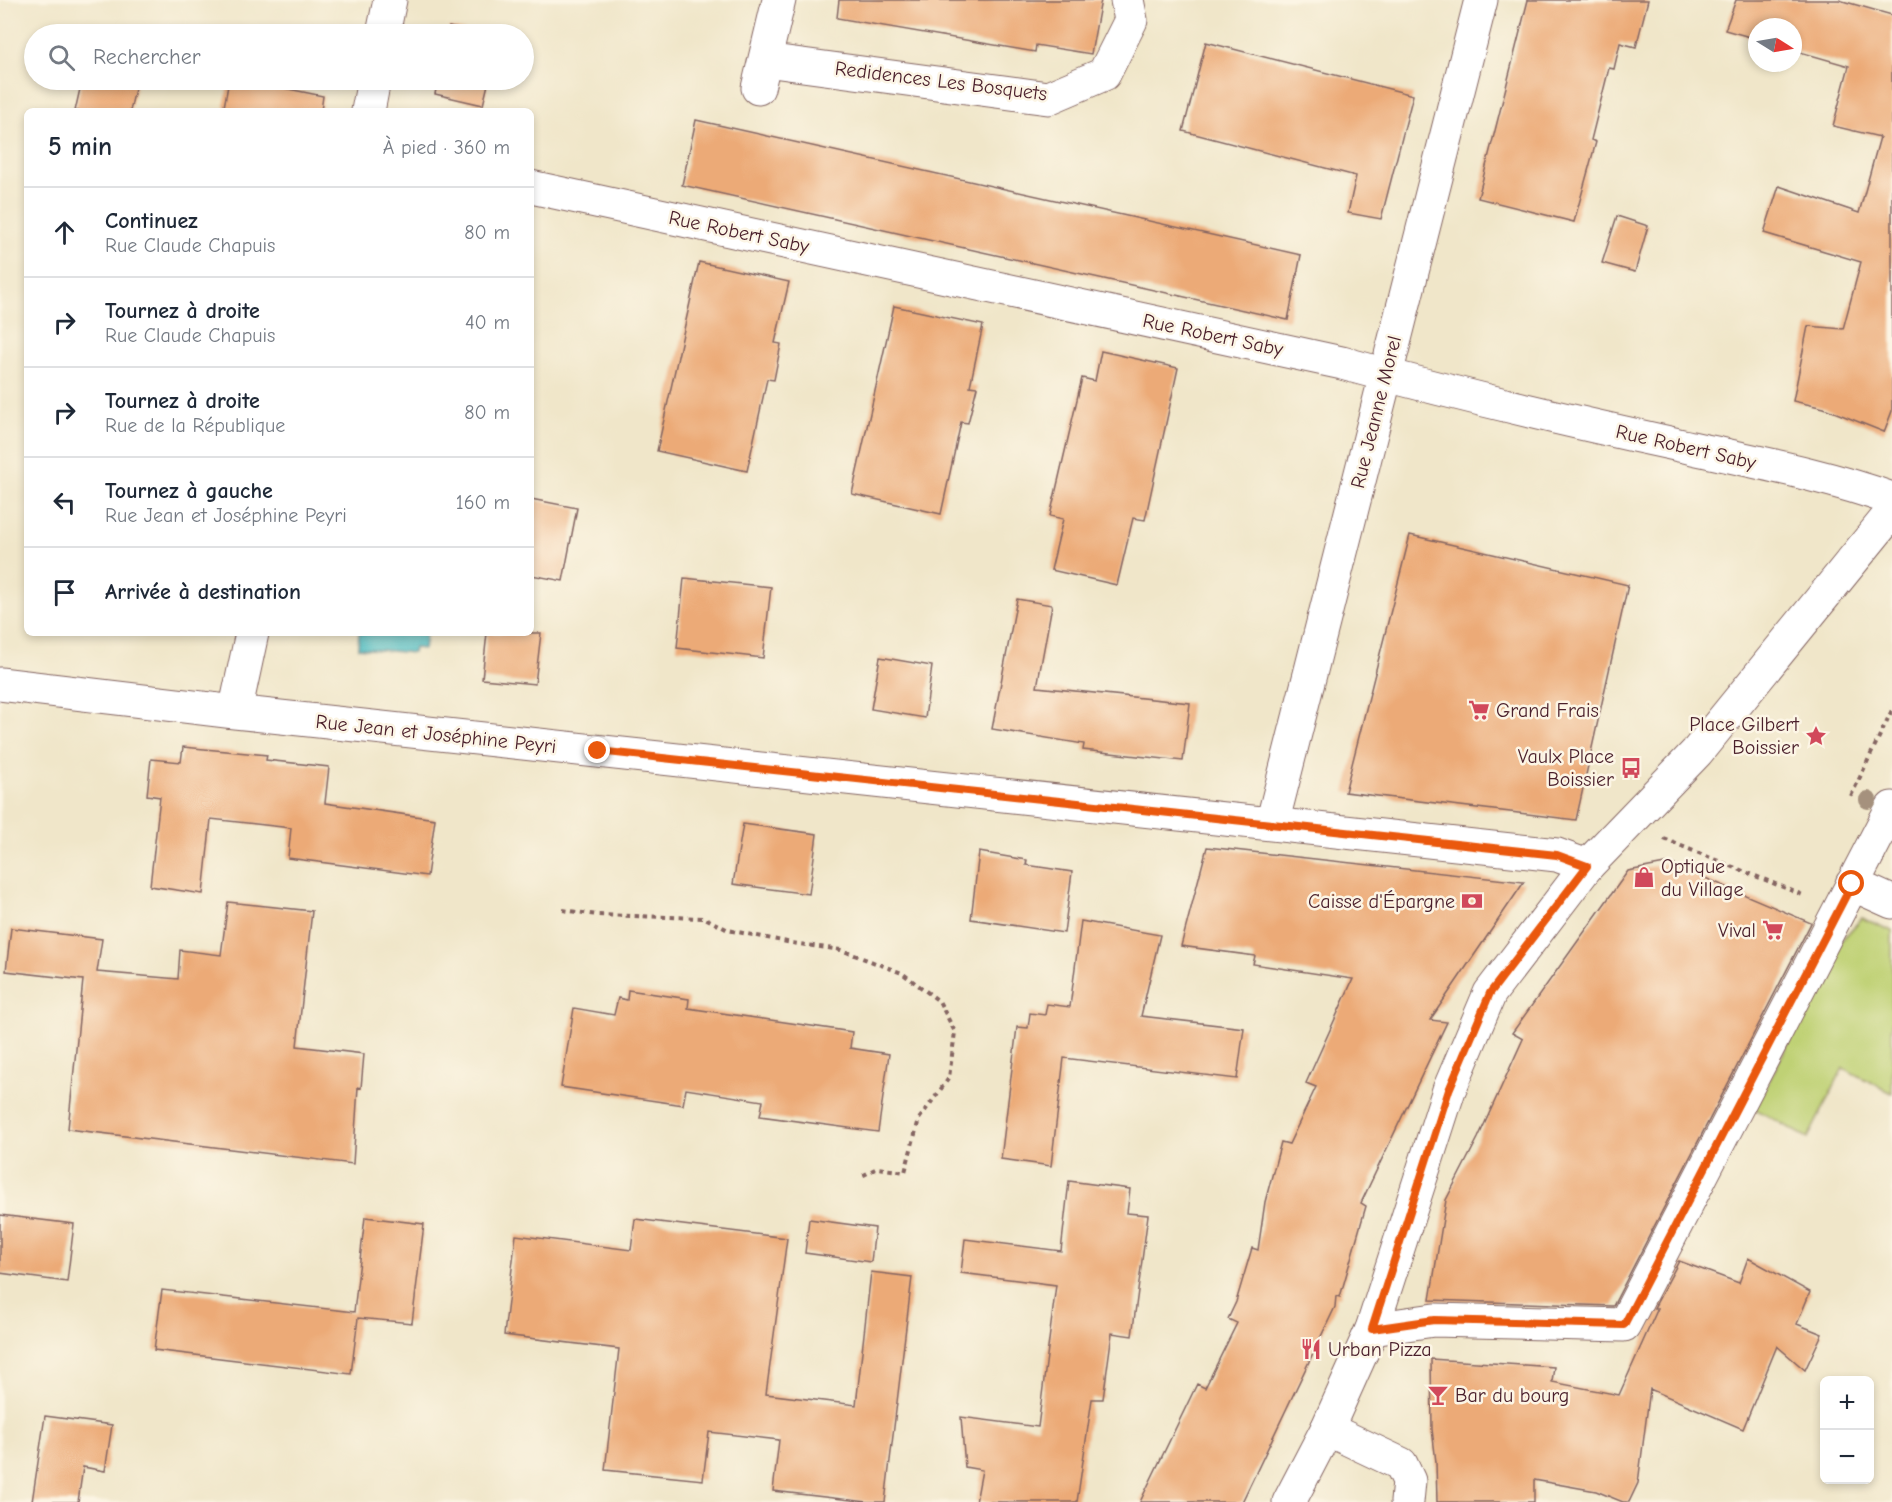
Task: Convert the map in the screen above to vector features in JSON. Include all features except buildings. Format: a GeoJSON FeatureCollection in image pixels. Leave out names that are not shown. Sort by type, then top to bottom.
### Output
{"type":"FeatureCollection","features":[{"type":"Feature","properties":{"kind":"street"},"geometry":{"type":"LineString","coordinates":[[385,24],[390,0]]}},
{"type":"Feature","properties":{"kind":"street","name":"Redidences Les Bosquets"},"geometry":{"type":"LineString","coordinates":[[779,0],[761,74],[1048,98],[1104,74],[1131,20],[1127,0]]}},
{"type":"Feature","properties":{"kind":"street","name":"Rue Jeanne Morel"},"geometry":{"type":"LineString","coordinates":[[1272,824],[1481,0]]}},
{"type":"Feature","properties":{"kind":"street"},"geometry":{"type":"LineString","coordinates":[[369,108],[372,90]]}},
{"type":"Feature","properties":{"kind":"street","name":"Rue Robert Saby"},"geometry":{"type":"LineString","coordinates":[[534,188],[1330,360],[1610,430],[1851,484],[1892,499]]}},
{"type":"Feature","properties":{"kind":"street"},"geometry":{"type":"LineString","coordinates":[[1289,1502],[1327,1429],[1372,1329],[1449,1090],[1490,993],[1587,866],[1697,752],[1892,512]]}},
{"type":"Feature","properties":{"kind":"street"},"geometry":{"type":"LineString","coordinates":[[235,712],[251,636]]}},
{"type":"Feature","properties":{"kind":"street","name":"Rue Jean et Joséphine Peyri"},"geometry":{"type":"LineString","coordinates":[[0,684],[235,712],[1557,855],[1587,866]]}},
{"type":"Feature","properties":{"kind":"street"},"geometry":{"type":"LineString","coordinates":[[1372,1329],[1434,1320],[1624,1325],[1892,808]]}},
{"type":"Feature","properties":{"kind":"street"},"geometry":{"type":"LineString","coordinates":[[1845,897],[1892,902]]}},
{"type":"Feature","properties":{"kind":"street"},"geometry":{"type":"LineString","coordinates":[[1327,1429],[1401,1464],[1409,1481],[1407,1502]]}},
{"type":"Feature","properties":{"kind":"path"},"geometry":{"type":"LineString","coordinates":[[1655,835],[1845,897]]}},
{"type":"Feature","properties":{"kind":"path"},"geometry":{"type":"LineString","coordinates":[[562,910],[597,915],[705,918],[728,930],[841,950],[902,973],[939,1001],[955,1032],[949,1078],[919,1119],[905,1172],[877,1168],[862,1176]]}},
{"type":"Feature","properties":{"kind":"green space"},"geometry":{"type":"Polygon","coordinates":[[[1862,918],[1892,931],[1892,1093],[1843,1068],[1808,1138],[1755,1109],[1839,943],[1862,918]]]}},
{"type":"Feature","properties":{"kind":"water"},"geometry":{"type":"Polygon","coordinates":[[[359,636],[426,636],[424,649],[414,648],[413,653],[358,648],[359,636]]]}},
{"type":"Feature","properties":{"kind":"place","name":"Grand Frais"},"geometry":{"type":"Point","coordinates":[1479,710]}},
{"type":"Feature","properties":{"kind":"place","name":"Place Gilbert Boissier"},"geometry":{"type":"Point","coordinates":[1816,736]}},
{"type":"Feature","properties":{"kind":"place","name":"Vaulx Place Boissier"},"geometry":{"type":"Point","coordinates":[1631,768]}},
{"type":"Feature","properties":{"kind":"place","name":"Optique du Village"},"geometry":{"type":"Point","coordinates":[1644,877]}},
{"type":"Feature","properties":{"kind":"place","name":"Caisse d'Épargne"},"geometry":{"type":"Point","coordinates":[1472,901]}},
{"type":"Feature","properties":{"kind":"place","name":"Vival"},"geometry":{"type":"Point","coordinates":[1773,930]}},
{"type":"Feature","properties":{"kind":"place","name":"Urban Pizza"},"geometry":{"type":"Point","coordinates":[1311,1349]}},
{"type":"Feature","properties":{"kind":"place","name":"Bar du bourg"},"geometry":{"type":"Point","coordinates":[1438,1395]}},
{"type":"Feature","properties":{"kind":"route"},"geometry":{"type":"LineString","coordinates":[[598,751],[1557,855],[1587,866],[1490,993],[1449,1090],[1372,1329],[1434,1320],[1624,1325],[1852,884]]}}]}
